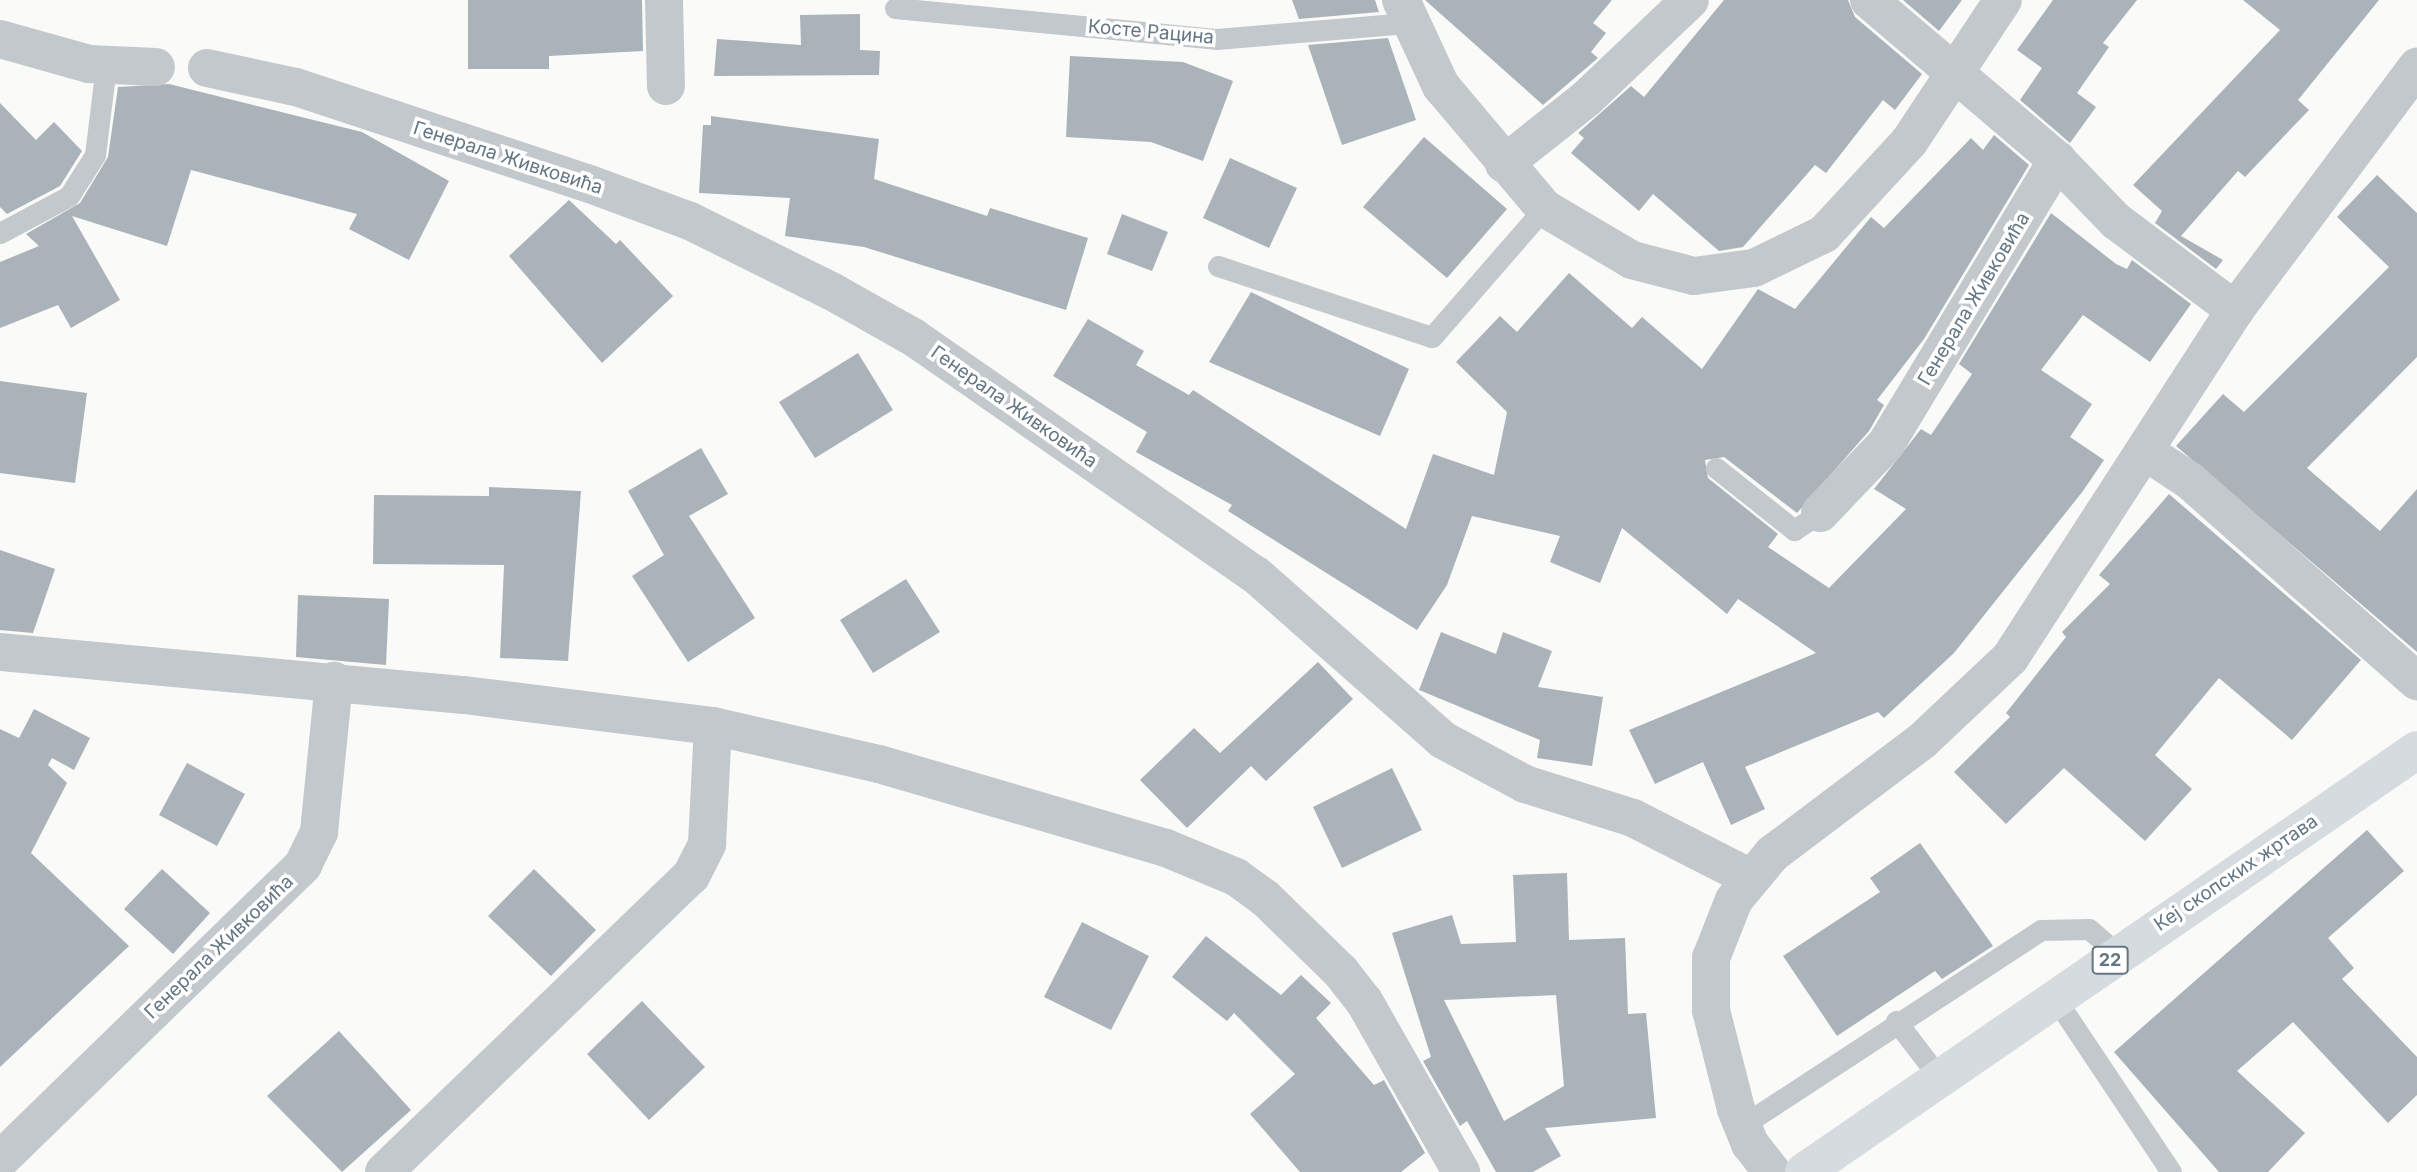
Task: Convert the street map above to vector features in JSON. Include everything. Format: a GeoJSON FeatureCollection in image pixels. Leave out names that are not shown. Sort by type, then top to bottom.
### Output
{"type":"FeatureCollection","features":[{"type":"Feature","properties":{"kind":"main road","name":"Кеј скопских жртава"},"geometry":{"type":"LineString","coordinates":[[1804,1172],[2417,750]]}},
{"type":"Feature","properties":{"kind":"street"},"geometry":{"type":"LineString","coordinates":[[664,0],[666,86]]}},
{"type":"Feature","properties":{"kind":"street"},"geometry":{"type":"LineString","coordinates":[[1504,164],[1587,98],[1690,0]]}},
{"type":"Feature","properties":{"kind":"street"},"geometry":{"type":"LineString","coordinates":[[1869,0],[1956,77],[2057,160],[2116,221],[2235,310]]}},
{"type":"Feature","properties":{"kind":"street"},"geometry":{"type":"LineString","coordinates":[[1956,77],[2003,0]]}},
{"type":"Feature","properties":{"kind":"street","name":"Косте Рацина"},"geometry":{"type":"LineString","coordinates":[[1404,11],[1441,86],[1504,164],[1544,208],[1609,248],[1665,272],[1719,274],[1803,248],[1880,176],[1956,77]]}},
{"type":"Feature","properties":{"kind":"street"},"geometry":{"type":"LineString","coordinates":[[0,39],[54,57],[106,65],[156,67]]}},
{"type":"Feature","properties":{"kind":"street"},"geometry":{"type":"LineString","coordinates":[[1772,1172],[1743,1125],[1717,1044],[1709,981],[1718,936],[1749,877],[1986,685],[2039,621],[2235,310],[2417,67]]}},
{"type":"Feature","properties":{"kind":"street","name":"Генерала Живковића"},"geometry":{"type":"LineString","coordinates":[[207,68],[296,87],[687,209],[913,337],[1256,575],[1443,740],[1525,784],[1633,818],[1749,877]]}},
{"type":"Feature","properties":{"kind":"street","name":"Генерала Живковића"},"geometry":{"type":"LineString","coordinates":[[1820,513],[1886,444],[2057,160]]}},
{"type":"Feature","properties":{"kind":"street"},"geometry":{"type":"LineString","coordinates":[[2146,452],[2190,481],[2417,681]]}},
{"type":"Feature","properties":{"kind":"street"},"geometry":{"type":"LineString","coordinates":[[0,652],[334,681],[713,726],[879,764],[1166,848],[1236,877],[1310,938],[1364,1001],[1461,1172]]}},
{"type":"Feature","properties":{"kind":"street","name":"Генерала Живковића"},"geometry":{"type":"LineString","coordinates":[[0,1160],[303,865],[319,832],[334,681]]}},
{"type":"Feature","properties":{"kind":"street"},"geometry":{"type":"LineString","coordinates":[[384,1172],[691,876],[707,844],[713,726]]}},
{"type":"Feature","properties":{"kind":"lane","name":"Косте Рацина"},"geometry":{"type":"LineString","coordinates":[[895,8],[1216,39],[1404,11]]}},
{"type":"Feature","properties":{"kind":"lane"},"geometry":{"type":"LineString","coordinates":[[0,233],[69,196],[95,155],[106,65]]}},
{"type":"Feature","properties":{"kind":"lane"},"geometry":{"type":"LineString","coordinates":[[1218,266],[1432,337],[1544,208]]}},
{"type":"Feature","properties":{"kind":"lane","name":"Генерала Живковића"},"geometry":{"type":"LineString","coordinates":[[1716,468],[1794,530],[1820,513]]}},
{"type":"Feature","properties":{"kind":"lane"},"geometry":{"type":"LineString","coordinates":[[1743,1125],[1896,1021],[2041,930],[2089,929],[2118,954]]}},
{"type":"Feature","properties":{"kind":"lane"},"geometry":{"type":"LineString","coordinates":[[2055,998],[2171,1172]]}},
{"type":"Feature","properties":{"kind":"lane"},"geometry":{"type":"LineString","coordinates":[[1896,1021],[1939,1077]]}},
{"type":"Feature","properties":{"kind":"building"},"geometry":{"type":"Polygon","coordinates":[[[468,0],[642,0],[643,51],[549,56],[549,69],[468,69],[468,0]]]}},
{"type":"Feature","properties":{"kind":"building"},"geometry":{"type":"Polygon","coordinates":[[[1292,0],[1375,0],[1379,12],[1299,19],[1292,0]]]}},
{"type":"Feature","properties":{"kind":"building"},"geometry":{"type":"Polygon","coordinates":[[[1425,0],[1612,0],[1593,23],[1606,33],[1591,52],[1598,58],[1543,105],[1425,0]]]}},
{"type":"Feature","properties":{"kind":"building"},"geometry":{"type":"Polygon","coordinates":[[[1724,0],[1848,0],[1855,17],[1922,74],[1895,110],[1883,100],[1826,173],[1815,165],[1743,247],[1719,251],[1653,194],[1639,211],[1571,153],[1584,138],[1578,133],[1631,86],[1644,97],[1724,0]]]}},
{"type":"Feature","properties":{"kind":"building"},"geometry":{"type":"Polygon","coordinates":[[[1903,0],[1962,0],[1939,31],[1903,0]]]}},
{"type":"Feature","properties":{"kind":"building"},"geometry":{"type":"Polygon","coordinates":[[[2053,0],[2137,0],[2103,43],[2109,47],[2077,93],[2096,107],[2070,143],[2020,100],[2042,68],[2017,50],[2053,0]]]}},
{"type":"Feature","properties":{"kind":"building"},"geometry":{"type":"Polygon","coordinates":[[[2243,0],[2379,0],[2298,100],[2309,110],[2245,177],[2238,171],[2181,236],[2223,260],[2216,269],[2155,223],[2162,211],[2133,185],[2280,30],[2243,0]]]}},
{"type":"Feature","properties":{"kind":"building"},"geometry":{"type":"Polygon","coordinates":[[[860,14],[860,50],[880,51],[879,75],[714,76],[717,39],[801,45],[800,15],[860,14]]]}},
{"type":"Feature","properties":{"kind":"building"},"geometry":{"type":"Polygon","coordinates":[[[1388,38],[1416,120],[1342,145],[1308,45],[1388,38]]]}},
{"type":"Feature","properties":{"kind":"building"},"geometry":{"type":"Polygon","coordinates":[[[1070,56],[1183,62],[1233,81],[1203,161],[1151,142],[1066,137],[1070,56]]]}},
{"type":"Feature","properties":{"kind":"building"},"geometry":{"type":"Polygon","coordinates":[[[169,84],[362,132],[449,181],[409,260],[349,229],[357,214],[191,170],[167,246],[72,216],[120,300],[71,328],[58,305],[0,328],[0,262],[39,246],[26,234],[80,203],[108,157],[118,87],[169,84]]]}},
{"type":"Feature","properties":{"kind":"building"},"geometry":{"type":"Polygon","coordinates":[[[0,103],[36,140],[54,122],[82,151],[60,186],[7,214],[0,207],[0,103]]]}},
{"type":"Feature","properties":{"kind":"building"},"geometry":{"type":"Polygon","coordinates":[[[711,116],[879,139],[874,179],[987,216],[990,208],[1088,238],[1066,310],[864,247],[785,236],[790,198],[699,193],[703,125],[711,125],[711,116]]]}},
{"type":"Feature","properties":{"kind":"building"},"geometry":{"type":"Polygon","coordinates":[[[1994,135],[2029,165],[1924,339],[1877,400],[1884,405],[1869,431],[1797,513],[1724,457],[1705,460],[1708,478],[1778,534],[1768,547],[1829,588],[1906,509],[1874,489],[1921,429],[1931,435],[1972,374],[1959,364],[2051,213],[2116,264],[2127,269],[2132,260],[2191,304],[2150,362],[2083,315],[2041,370],[2092,404],[2070,437],[2104,460],[2083,491],[1954,653],[1884,718],[1878,712],[1745,767],[1765,809],[1731,825],[1703,762],[1655,784],[1629,730],[1816,653],[1738,599],[1727,614],[1622,528],[1600,583],[1550,562],[1560,536],[1472,516],[1447,585],[1417,630],[1228,511],[1232,505],[1136,452],[1147,432],[1053,376],[1088,319],[1144,351],[1136,365],[1189,395],[1193,390],[1406,529],[1433,454],[1494,475],[1507,412],[1456,362],[1500,316],[1517,332],[1569,273],[1632,328],[1642,317],[1702,369],[1758,289],[1795,309],[1871,217],[1884,228],[1971,138],[1983,150],[1994,135]]]}},
{"type":"Feature","properties":{"kind":"building"},"geometry":{"type":"Polygon","coordinates":[[[1424,137],[1507,209],[1447,278],[1363,207],[1424,137]]]}},
{"type":"Feature","properties":{"kind":"building"},"geometry":{"type":"Polygon","coordinates":[[[1230,158],[1297,188],[1269,248],[1203,218],[1230,158]]]}},
{"type":"Feature","properties":{"kind":"building"},"geometry":{"type":"Polygon","coordinates":[[[2377,175],[2417,213],[2417,357],[2307,468],[2380,531],[2417,489],[2417,652],[2176,446],[2223,394],[2244,412],[2389,267],[2337,217],[2377,175]]]}},
{"type":"Feature","properties":{"kind":"building"},"geometry":{"type":"Polygon","coordinates":[[[569,200],[616,244],[620,240],[673,296],[602,363],[509,256],[569,200]]]}},
{"type":"Feature","properties":{"kind":"building"},"geometry":{"type":"Polygon","coordinates":[[[1122,214],[1168,232],[1152,271],[1107,254],[1122,214]]]}},
{"type":"Feature","properties":{"kind":"building"},"geometry":{"type":"Polygon","coordinates":[[[1251,292],[1409,369],[1380,436],[1209,362],[1251,292]]]}},
{"type":"Feature","properties":{"kind":"building"},"geometry":{"type":"Polygon","coordinates":[[[858,353],[893,410],[815,458],[779,402],[858,353]]]}},
{"type":"Feature","properties":{"kind":"building"},"geometry":{"type":"Polygon","coordinates":[[[0,381],[87,393],[75,483],[0,473],[0,381]]]}},
{"type":"Feature","properties":{"kind":"building"},"geometry":{"type":"Polygon","coordinates":[[[701,448],[728,494],[689,516],[755,618],[688,662],[632,576],[664,555],[628,491],[701,448]]]}},
{"type":"Feature","properties":{"kind":"building"},"geometry":{"type":"Polygon","coordinates":[[[489,487],[581,491],[568,661],[500,658],[504,565],[373,564],[374,495],[489,496],[489,487]]]}},
{"type":"Feature","properties":{"kind":"building"},"geometry":{"type":"Polygon","coordinates":[[[2169,494],[2361,660],[2292,740],[2219,678],[2155,755],[2192,789],[2145,841],[2064,768],[2006,824],[1954,772],[2010,717],[2006,713],[2066,637],[2062,632],[2110,584],[2099,575],[2169,494]]]}},
{"type":"Feature","properties":{"kind":"building"},"geometry":{"type":"Polygon","coordinates":[[[0,550],[55,569],[33,633],[0,630],[0,550]]]}},
{"type":"Feature","properties":{"kind":"building"},"geometry":{"type":"Polygon","coordinates":[[[906,579],[940,632],[873,673],[840,620],[906,579]]]}},
{"type":"Feature","properties":{"kind":"building"},"geometry":{"type":"Polygon","coordinates":[[[298,595],[389,599],[386,665],[296,657],[298,595]]]}},
{"type":"Feature","properties":{"kind":"building"},"geometry":{"type":"Polygon","coordinates":[[[1441,632],[1496,654],[1503,632],[1552,651],[1538,687],[1603,697],[1592,766],[1537,758],[1540,740],[1419,690],[1441,632]]]}},
{"type":"Feature","properties":{"kind":"building"},"geometry":{"type":"Polygon","coordinates":[[[1318,662],[1353,699],[1266,781],[1251,766],[1187,828],[1140,780],[1194,728],[1220,753],[1318,662]]]}},
{"type":"Feature","properties":{"kind":"building"},"geometry":{"type":"Polygon","coordinates":[[[34,709],[90,738],[74,770],[52,758],[48,765],[67,783],[31,853],[129,946],[0,1067],[0,729],[19,738],[34,709]]]}},
{"type":"Feature","properties":{"kind":"building"},"geometry":{"type":"Polygon","coordinates":[[[187,763],[245,794],[217,846],[159,815],[187,763]]]}},
{"type":"Feature","properties":{"kind":"building"},"geometry":{"type":"Polygon","coordinates":[[[1392,768],[1422,830],[1342,868],[1313,807],[1392,768]]]}},
{"type":"Feature","properties":{"kind":"building"},"geometry":{"type":"Polygon","coordinates":[[[2367,830],[2404,871],[2328,938],[2354,968],[2342,979],[2417,1057],[2417,1095],[2388,1123],[2293,1022],[2237,1071],[2305,1133],[2268,1172],[2219,1172],[2114,1052],[2367,830]]]}},
{"type":"Feature","properties":{"kind":"building"},"geometry":{"type":"Polygon","coordinates":[[[1920,843],[1993,946],[1942,979],[1935,971],[1837,1036],[1783,956],[1880,892],[1870,878],[1920,843]]]}},
{"type":"Feature","properties":{"kind":"building"},"geometry":{"type":"Polygon","coordinates":[[[162,869],[210,913],[173,954],[124,909],[162,869]]]}},
{"type":"Feature","properties":{"kind":"building"},"geometry":{"type":"Polygon","coordinates":[[[534,869],[596,930],[551,976],[488,916],[534,869]]]}},
{"type":"Feature","properties":{"kind":"building"},"geometry":{"type":"Polygon","coordinates":[[[1567,873],[1569,940],[1625,938],[1628,1014],[1646,1013],[1656,1118],[1545,1128],[1561,1156],[1533,1172],[1496,1172],[1467,1121],[1460,1126],[1423,1061],[1431,1057],[1392,933],[1452,915],[1461,944],[1516,942],[1513,875],[1567,873]],[[1556,995],[1444,1000],[1504,1121],[1564,1086],[1556,995]]]}},
{"type":"Feature","properties":{"kind":"building"},"geometry":{"type":"Polygon","coordinates":[[[1082,922],[1149,956],[1111,1030],[1044,997],[1082,922]]]}},
{"type":"Feature","properties":{"kind":"building"},"geometry":{"type":"Polygon","coordinates":[[[1206,936],[1281,995],[1301,975],[1331,1003],[1316,1018],[1374,1085],[1384,1080],[1425,1153],[1401,1172],[1300,1172],[1250,1114],[1295,1074],[1234,1013],[1227,1021],[1172,977],[1206,936]]]}},
{"type":"Feature","properties":{"kind":"building"},"geometry":{"type":"Polygon","coordinates":[[[642,1001],[705,1067],[649,1120],[587,1054],[642,1001]]]}},
{"type":"Feature","properties":{"kind":"building"},"geometry":{"type":"Polygon","coordinates":[[[339,1031],[411,1110],[342,1172],[267,1096],[339,1031]]]}}]}
